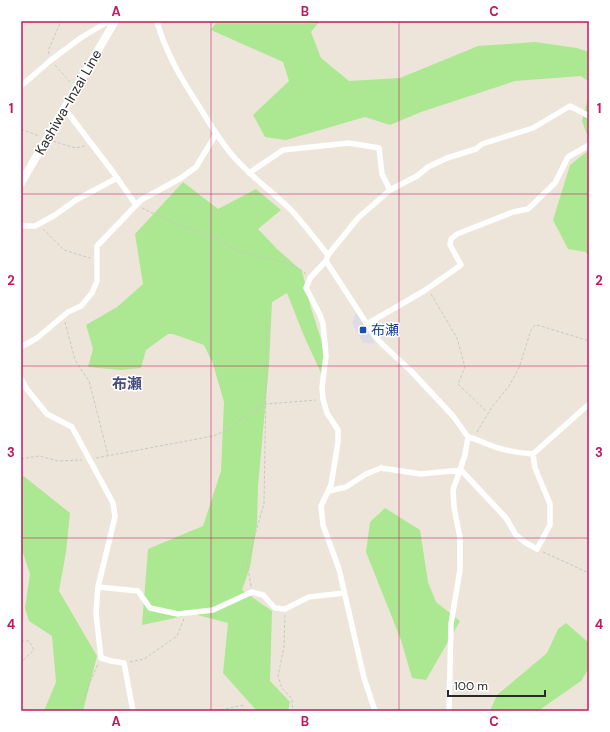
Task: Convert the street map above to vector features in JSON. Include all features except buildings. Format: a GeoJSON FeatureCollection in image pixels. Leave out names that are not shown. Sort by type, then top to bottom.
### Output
{"type":"FeatureCollection","features":[{"type":"Feature","properties":{"kind":"main road","name":"Kashiwa-Inzai Line"},"geometry":{"type":"LineString","coordinates":[[21,183],[115,21]]}},
{"type":"Feature","properties":{"kind":"street"},"geometry":{"type":"LineString","coordinates":[[21,86],[51,60],[82,37],[109,21]]}},
{"type":"Feature","properties":{"kind":"street"},"geometry":{"type":"LineString","coordinates":[[157,21],[161,36],[170,56],[216,134],[232,155],[291,210],[328,255]]}},
{"type":"Feature","properties":{"kind":"street"},"geometry":{"type":"LineString","coordinates":[[374,711],[364,678],[339,569],[323,525],[321,506],[329,491],[338,442],[338,430],[327,414],[323,399],[322,387],[326,348],[323,324],[306,288],[310,278],[326,261],[328,255],[358,218],[390,190],[417,176],[428,167],[447,158],[476,149],[482,144],[533,128],[570,106],[589,116]]}},
{"type":"Feature","properties":{"kind":"street"},"geometry":{"type":"LineString","coordinates":[[65,108],[136,205]]}},
{"type":"Feature","properties":{"kind":"street"},"geometry":{"type":"LineString","coordinates":[[21,347],[37,338],[68,312],[81,306],[92,293],[96,281],[97,246],[141,200],[181,178],[196,167],[216,134]]}},
{"type":"Feature","properties":{"kind":"street"},"geometry":{"type":"LineString","coordinates":[[250,173],[283,150],[349,143],[379,148],[382,174],[390,190]]}},
{"type":"Feature","properties":{"kind":"street"},"geometry":{"type":"LineString","coordinates":[[367,324],[427,289],[461,265],[450,245],[451,239],[457,234],[513,212],[528,209],[555,183],[568,157],[589,145]]}},
{"type":"Feature","properties":{"kind":"street"},"geometry":{"type":"LineString","coordinates":[[21,226],[35,226],[39,224],[76,200],[117,178]]}},
{"type":"Feature","properties":{"kind":"street"},"geometry":{"type":"LineString","coordinates":[[326,261],[367,324],[383,345],[411,370],[471,437],[495,447],[518,453],[533,454],[589,404]]}},
{"type":"Feature","properties":{"kind":"street"},"geometry":{"type":"LineString","coordinates":[[21,378],[26,388],[47,414],[72,427],[113,503],[115,517],[98,587],[96,613],[101,658],[124,663],[133,711]]}},
{"type":"Feature","properties":{"kind":"street"},"geometry":{"type":"LineString","coordinates":[[449,711],[451,624],[460,570],[460,538],[454,507],[453,490],[471,437]]}},
{"type":"Feature","properties":{"kind":"street"},"geometry":{"type":"LineString","coordinates":[[461,470],[506,518],[516,535],[537,549],[550,525],[550,504],[535,468],[533,454]]}},
{"type":"Feature","properties":{"kind":"street"},"geometry":{"type":"LineString","coordinates":[[329,491],[346,486],[366,474],[381,468],[420,474],[461,470]]}},
{"type":"Feature","properties":{"kind":"street"},"geometry":{"type":"LineString","coordinates":[[98,587],[138,591],[150,608],[178,614],[213,610],[252,592],[263,595],[275,608],[285,608],[309,597],[344,593]]}},
{"type":"Feature","properties":{"kind":"path"},"geometry":{"type":"LineString","coordinates":[[21,129],[75,148],[92,145]]}},
{"type":"Feature","properties":{"kind":"path"},"geometry":{"type":"LineString","coordinates":[[136,205],[163,218],[219,240],[238,251],[283,262],[300,269],[310,278]]}},
{"type":"Feature","properties":{"kind":"path"},"geometry":{"type":"LineString","coordinates":[[39,224],[64,250],[97,260]]}},
{"type":"Feature","properties":{"kind":"path"},"geometry":{"type":"LineString","coordinates":[[427,289],[457,338],[465,367],[458,384],[488,413]]}},
{"type":"Feature","properties":{"kind":"path"},"geometry":{"type":"LineString","coordinates":[[64,315],[75,360],[89,381],[109,456]]}},
{"type":"Feature","properties":{"kind":"path"},"geometry":{"type":"LineString","coordinates":[[252,592],[247,562],[264,504],[267,322]]}},
{"type":"Feature","properties":{"kind":"path"},"geometry":{"type":"LineString","coordinates":[[471,437],[509,386],[519,368],[531,330],[535,325],[589,340]]}},
{"type":"Feature","properties":{"kind":"path"},"geometry":{"type":"LineString","coordinates":[[21,459],[39,456],[58,461],[90,459],[213,436],[232,428],[240,419],[266,404],[323,399]]}},
{"type":"Feature","properties":{"kind":"path"},"geometry":{"type":"LineString","coordinates":[[537,549],[589,573]]}},
{"type":"Feature","properties":{"kind":"path"},"geometry":{"type":"LineString","coordinates":[[285,608],[284,647],[278,676],[282,688],[292,698],[293,711]]}},
{"type":"Feature","properties":{"kind":"path"},"geometry":{"type":"LineString","coordinates":[[124,663],[144,659],[177,636],[186,613]]}},
{"type":"Feature","properties":{"kind":"path"},"geometry":{"type":"LineString","coordinates":[[21,641],[29,641],[34,650],[21,662]]}},
{"type":"Feature","properties":{"kind":"path"},"geometry":{"type":"LineString","coordinates":[[72,711],[83,698],[101,658]]}},
{"type":"Feature","properties":{"kind":"path"},"geometry":{"type":"LineString","coordinates":[[216,711],[244,705]]}},
{"type":"Feature","properties":{"kind":"shaded area"},"geometry":{"type":"Polygon","coordinates":[[[356,312],[375,343],[363,343],[352,323],[356,312]]]}},
{"type":"Feature","properties":{"kind":"green space"},"geometry":{"type":"Polygon","coordinates":[[[217,21],[320,21],[311,32],[321,58],[349,81],[400,78],[478,46],[535,42],[577,48],[589,52],[589,82],[581,76],[515,81],[421,112],[390,125],[365,117],[286,140],[265,137],[253,115],[289,81],[283,62],[211,30],[217,21]]]}},
{"type":"Feature","properties":{"kind":"green space"},"geometry":{"type":"Polygon","coordinates":[[[589,94],[589,140],[582,121],[589,94]]]}},
{"type":"Feature","properties":{"kind":"green space"},"geometry":{"type":"Polygon","coordinates":[[[589,150],[589,258],[586,252],[568,249],[553,220],[570,165],[589,150]]]}},
{"type":"Feature","properties":{"kind":"green space"},"geometry":{"type":"Polygon","coordinates":[[[183,182],[218,209],[256,189],[281,210],[258,229],[277,249],[302,271],[311,308],[321,339],[326,371],[321,373],[287,293],[272,302],[269,365],[258,486],[257,524],[250,567],[242,590],[272,611],[270,681],[290,702],[288,711],[257,711],[223,673],[228,623],[194,614],[142,625],[148,549],[203,526],[221,471],[224,402],[213,364],[204,345],[173,334],[168,334],[146,350],[141,368],[121,370],[88,367],[93,349],[86,325],[117,307],[143,284],[135,234],[183,182]]]}},
{"type":"Feature","properties":{"kind":"green space"},"geometry":{"type":"Polygon","coordinates":[[[21,474],[70,513],[66,552],[59,591],[97,656],[83,711],[44,711],[56,682],[52,636],[29,621],[25,608],[30,574],[21,547],[21,474]]]}},
{"type":"Feature","properties":{"kind":"green space"},"geometry":{"type":"Polygon","coordinates":[[[385,508],[420,530],[428,582],[436,602],[460,621],[426,680],[412,678],[401,640],[366,552],[370,522],[385,508]]]}},
{"type":"Feature","properties":{"kind":"green space"},"geometry":{"type":"Polygon","coordinates":[[[566,623],[589,643],[589,668],[581,681],[538,711],[490,711],[497,695],[547,653],[558,629],[566,623]]]}},
{"type":"Feature","properties":{"kind":"place","name":"布瀬"},"geometry":{"type":"Point","coordinates":[363,330]}},
{"type":"Feature","properties":{"kind":"district","name":"布瀬"},"geometry":{"type":"Point","coordinates":[127,384]}}]}
